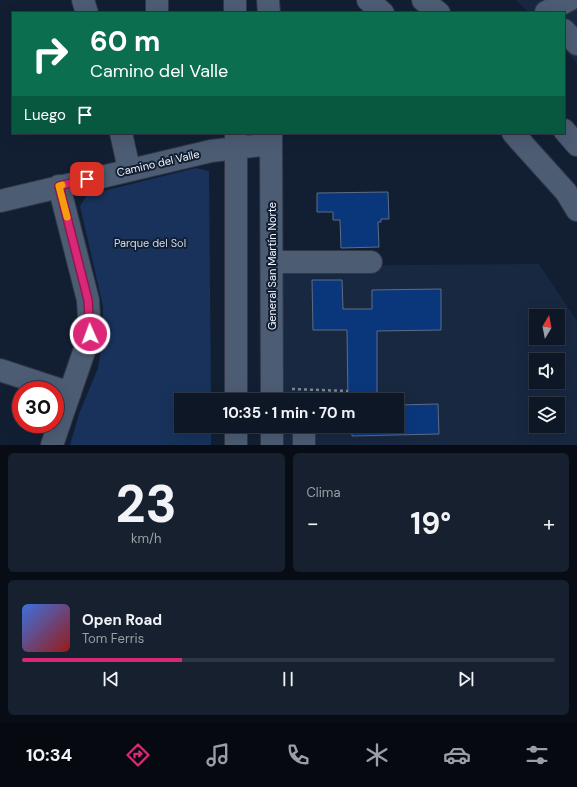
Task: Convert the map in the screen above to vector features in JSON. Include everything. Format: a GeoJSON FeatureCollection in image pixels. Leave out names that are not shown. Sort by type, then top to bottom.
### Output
{"type":"FeatureCollection","features":[{"type":"Feature","properties":{"kind":"street"},"geometry":{"type":"LineString","coordinates":[[84,0],[87,12]]}},
{"type":"Feature","properties":{"kind":"street"},"geometry":{"type":"LineString","coordinates":[[157,0],[157,12]]}},
{"type":"Feature","properties":{"kind":"street"},"geometry":{"type":"LineString","coordinates":[[235,0],[235,12]]}},
{"type":"Feature","properties":{"kind":"street"},"geometry":{"type":"LineString","coordinates":[[268,0],[269,12]]}},
{"type":"Feature","properties":{"kind":"street"},"geometry":{"type":"LineString","coordinates":[[368,0],[381,12]]}},
{"type":"Feature","properties":{"kind":"street"},"geometry":{"type":"LineString","coordinates":[[423,0],[437,12]]}},
{"type":"Feature","properties":{"kind":"street"},"geometry":{"type":"LineString","coordinates":[[542,8],[569,0]]}},
{"type":"Feature","properties":{"kind":"street"},"geometry":{"type":"LineString","coordinates":[[565,31],[577,44]]}},
{"type":"Feature","properties":{"kind":"street"},"geometry":{"type":"LineString","coordinates":[[565,131],[577,145]]}},
{"type":"Feature","properties":{"kind":"street"},"geometry":{"type":"LineString","coordinates":[[120,134],[129,169]]}},
{"type":"Feature","properties":{"kind":"street"},"geometry":{"type":"LineString","coordinates":[[514,134],[566,192],[577,210]]}},
{"type":"Feature","properties":{"kind":"street","name":"Camino del Valle"},"geometry":{"type":"LineString","coordinates":[[0,200],[129,169],[236,140],[271,139]]}},
{"type":"Feature","properties":{"kind":"street","name":"General San Martín Norte"},"geometry":{"type":"LineString","coordinates":[[271,139],[272,262],[280,393]]}},
{"type":"Feature","properties":{"kind":"street"},"geometry":{"type":"LineString","coordinates":[[236,140],[236,393]]}},
{"type":"Feature","properties":{"kind":"street"},"geometry":{"type":"LineString","coordinates":[[52,445],[90,334],[88,300],[59,186]]}},
{"type":"Feature","properties":{"kind":"street"},"geometry":{"type":"LineString","coordinates":[[272,262],[371,262]]}},
{"type":"Feature","properties":{"kind":"street"},"geometry":{"type":"LineString","coordinates":[[0,370],[70,393]]}},
{"type":"Feature","properties":{"kind":"street"},"geometry":{"type":"LineString","coordinates":[[236,433],[236,445]]}},
{"type":"Feature","properties":{"kind":"street"},"geometry":{"type":"LineString","coordinates":[[272,433],[272,445]]}},
{"type":"Feature","properties":{"kind":"path"},"geometry":{"type":"LineString","coordinates":[[303,393],[348,391]]}},
{"type":"Feature","properties":{"kind":"shaded area"},"geometry":{"type":"Polygon","coordinates":[[[516,0],[577,0],[577,64],[565,49],[565,12],[528,12],[516,0]]]}},
{"type":"Feature","properties":{"kind":"shaded area"},"geometry":{"type":"Polygon","coordinates":[[[539,264],[577,321],[577,445],[282,445],[281,433],[404,433],[404,393],[281,393],[280,266],[539,264]]]}},
{"type":"Feature","properties":{"kind":"green space","name":"Parque del Sol"},"geometry":{"type":"Polygon","coordinates":[[[196,168],[209,171],[211,393],[174,393],[174,433],[211,433],[211,445],[70,445],[79,414],[98,368],[103,338],[103,306],[80,206],[87,195],[196,168]]]}},
{"type":"Feature","properties":{"kind":"building"},"geometry":{"type":"Polygon","coordinates":[[[388,192],[389,219],[381,219],[381,222],[378,222],[379,247],[341,248],[340,220],[333,220],[333,212],[317,212],[317,193],[388,192]]]}},
{"type":"Feature","properties":{"kind":"building"},"geometry":{"type":"Polygon","coordinates":[[[312,280],[342,280],[343,309],[372,309],[372,290],[441,289],[441,330],[377,331],[377,393],[348,393],[347,330],[313,330],[312,280]]]}},
{"type":"Feature","properties":{"kind":"building"},"geometry":{"type":"Polygon","coordinates":[[[438,404],[439,434],[352,436],[352,433],[404,433],[404,405],[438,404]]]}},
{"type":"Feature","properties":{"kind":"slow traffic"},"geometry":{"type":"LineString","coordinates":[[62,185],[59,186],[67,217]]}},
{"type":"Feature","properties":{"kind":"route"},"geometry":{"type":"LineString","coordinates":[[87,179],[59,186],[88,300],[90,334]]}}]}
